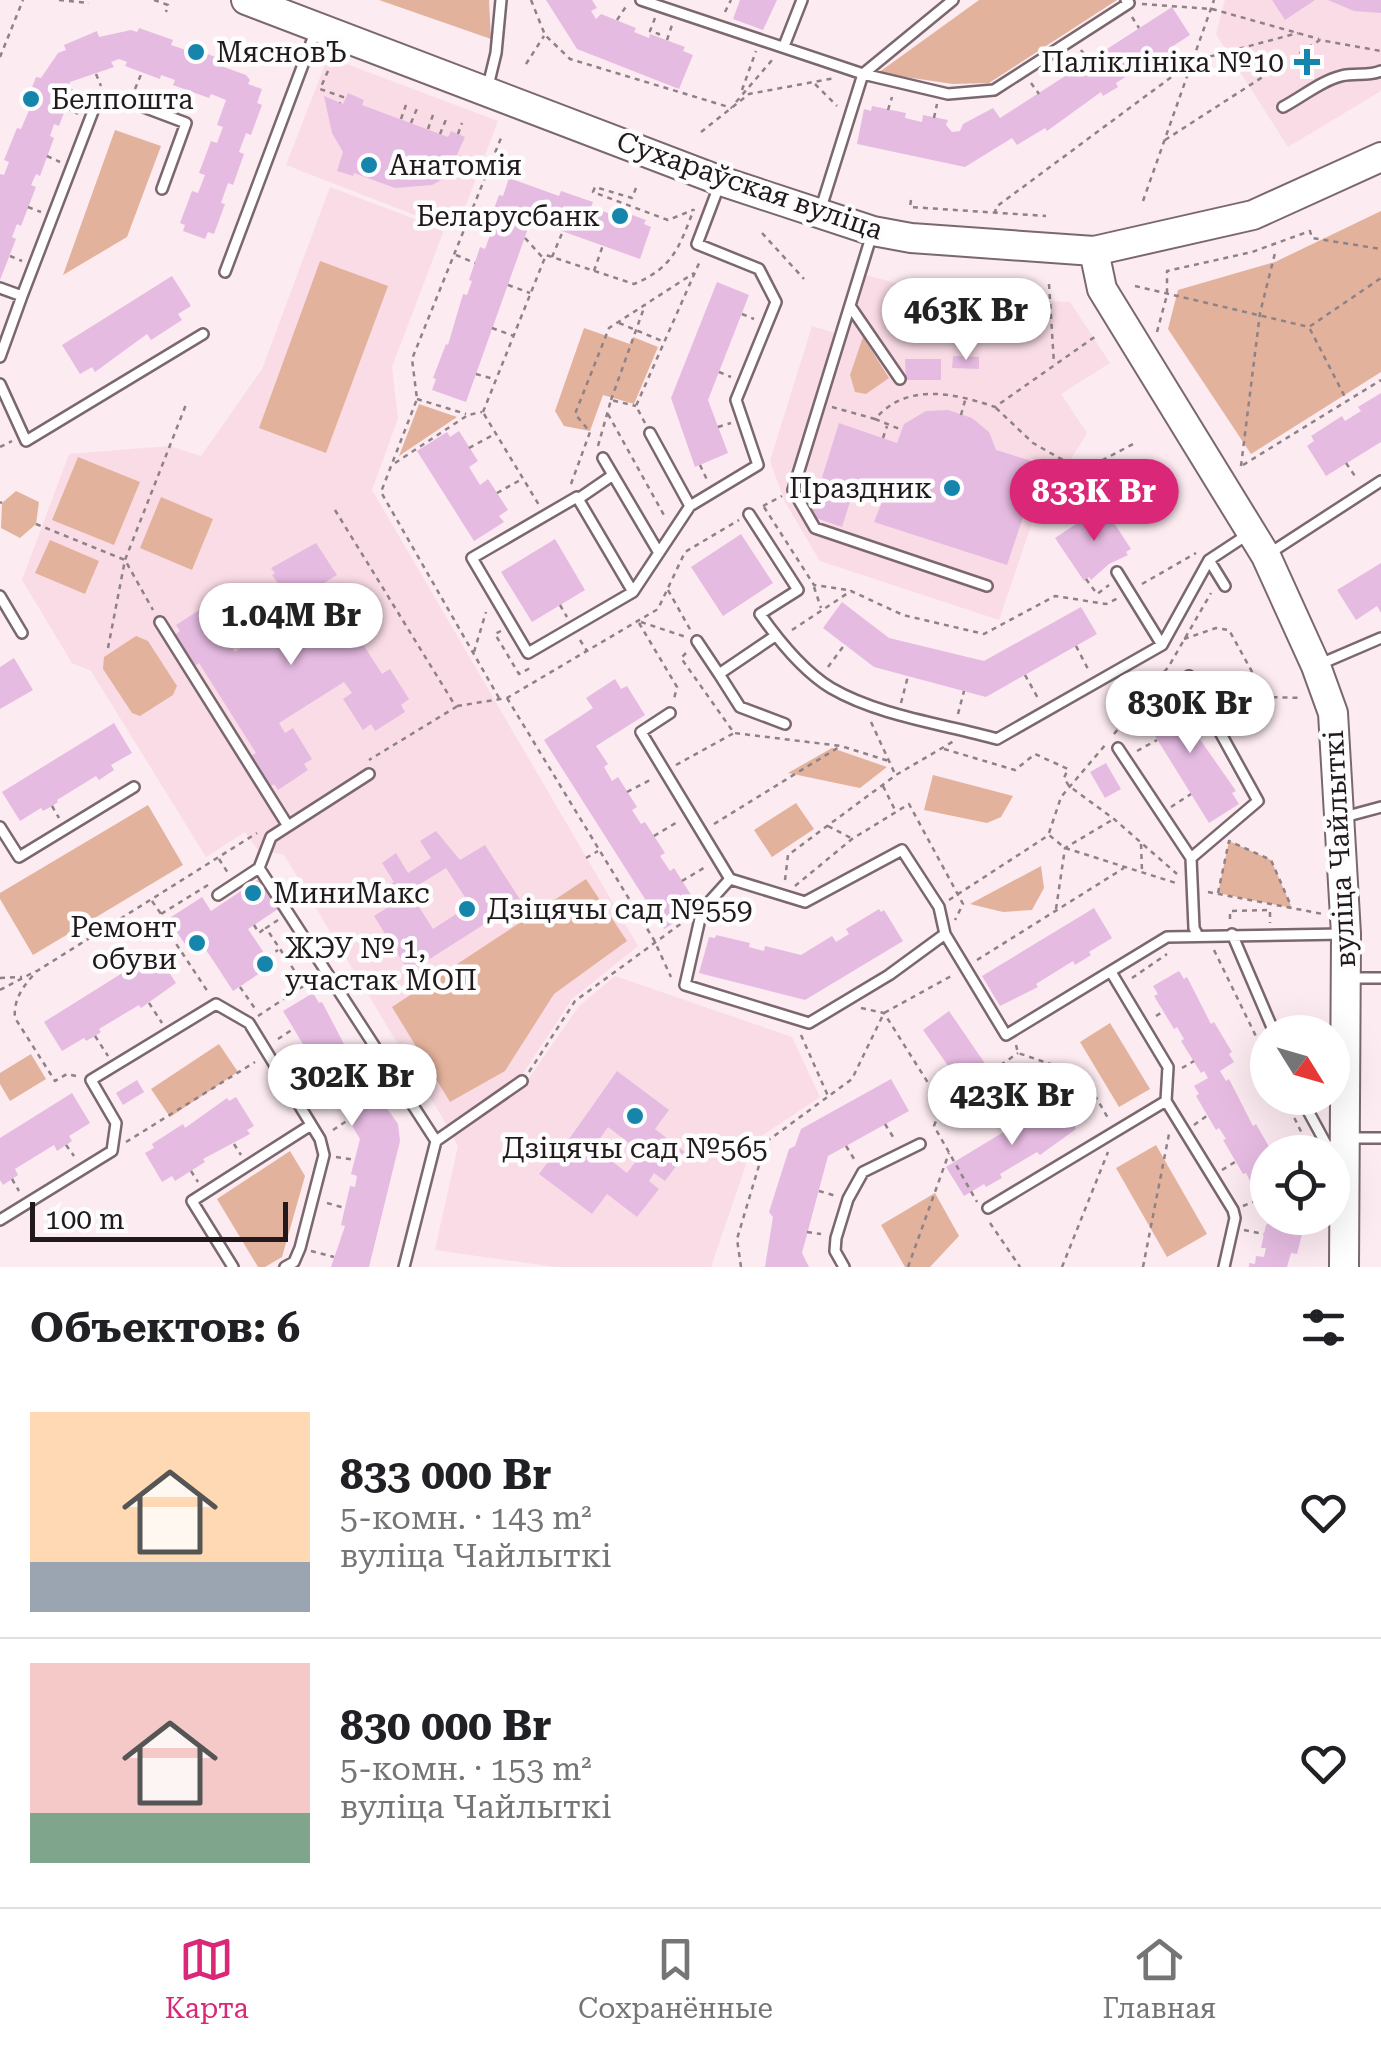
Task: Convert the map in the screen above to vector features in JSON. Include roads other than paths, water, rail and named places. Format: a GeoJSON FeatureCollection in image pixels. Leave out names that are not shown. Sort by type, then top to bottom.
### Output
{"type":"FeatureCollection","features":[{"type":"Feature","properties":{"kind":"main road","name":"Сухараўская вуліца"},"geometry":{"type":"LineString","coordinates":[[246,0],[722,181],[873,231],[944,242],[1094,251],[1253,214],[1315,190],[1381,157]]}},
{"type":"Feature","properties":{"kind":"main road","name":"вуліца Чайлыткі"},"geometry":{"type":"LineString","coordinates":[[1094,251],[1102,289],[1258,544],[1316,666],[1332,713],[1341,818],[1337,924],[1346,978],[1345,1135]]}},
{"type":"Feature","properties":{"kind":"main road","name":"вуліца Чайлыткі"},"geometry":{"type":"LineString","coordinates":[[1344,1235],[1344,1267]]}},
{"type":"Feature","properties":{"kind":"lane"},"geometry":{"type":"LineString","coordinates":[[486,90],[496,52],[501,0]]}},
{"type":"Feature","properties":{"kind":"lane"},"geometry":{"type":"LineString","coordinates":[[641,0],[860,73],[948,94],[994,90],[1127,2]]}},
{"type":"Feature","properties":{"kind":"lane"},"geometry":{"type":"LineString","coordinates":[[784,46],[802,0]]}},
{"type":"Feature","properties":{"kind":"lane"},"geometry":{"type":"LineString","coordinates":[[820,214],[860,73],[953,0]]}},
{"type":"Feature","properties":{"kind":"lane"},"geometry":{"type":"LineString","coordinates":[[226,272],[318,27]]}},
{"type":"Feature","properties":{"kind":"lane"},"geometry":{"type":"LineString","coordinates":[[1284,107],[1334,78],[1381,72]]}},
{"type":"Feature","properties":{"kind":"lane"},"geometry":{"type":"LineString","coordinates":[[0,357],[96,106],[118,97],[186,123],[162,189]]}},
{"type":"Feature","properties":{"kind":"lane"},"geometry":{"type":"LineString","coordinates":[[613,475],[472,558],[528,652],[633,592],[690,506],[758,465],[736,400],[776,302],[759,269],[697,244],[722,181]]}},
{"type":"Feature","properties":{"kind":"lane"},"geometry":{"type":"LineString","coordinates":[[873,231],[793,490],[815,528],[987,586]]}},
{"type":"Feature","properties":{"kind":"lane"},"geometry":{"type":"LineString","coordinates":[[0,288],[22,296]]}},
{"type":"Feature","properties":{"kind":"lane"},"geometry":{"type":"LineString","coordinates":[[850,306],[900,379]]}},
{"type":"Feature","properties":{"kind":"lane"},"geometry":{"type":"LineString","coordinates":[[0,384],[26,441],[203,334]]}},
{"type":"Feature","properties":{"kind":"lane"},"geometry":{"type":"LineString","coordinates":[[650,432],[690,506]]}},
{"type":"Feature","properties":{"kind":"lane"},"geometry":{"type":"LineString","coordinates":[[600,453],[660,553]]}},
{"type":"Feature","properties":{"kind":"lane"},"geometry":{"type":"LineString","coordinates":[[750,514],[798,590],[760,614],[777,638],[820,679],[861,701],[997,738],[1162,645],[1209,560],[1258,544],[1381,481]]}},
{"type":"Feature","properties":{"kind":"lane"},"geometry":{"type":"LineString","coordinates":[[578,499],[633,592]]}},
{"type":"Feature","properties":{"kind":"lane"},"geometry":{"type":"LineString","coordinates":[[1209,560],[1223,582]]}},
{"type":"Feature","properties":{"kind":"lane"},"geometry":{"type":"LineString","coordinates":[[1118,575],[1162,645]]}},
{"type":"Feature","properties":{"kind":"lane"},"geometry":{"type":"LineString","coordinates":[[0,596],[22,633]]}},
{"type":"Feature","properties":{"kind":"lane"},"geometry":{"type":"LineString","coordinates":[[160,622],[285,821]]}},
{"type":"Feature","properties":{"kind":"lane"},"geometry":{"type":"LineString","coordinates":[[718,674],[777,638]]}},
{"type":"Feature","properties":{"kind":"lane"},"geometry":{"type":"LineString","coordinates":[[1316,666],[1381,638]]}},
{"type":"Feature","properties":{"kind":"lane"},"geometry":{"type":"LineString","coordinates":[[697,640],[740,707],[785,724]]}},
{"type":"Feature","properties":{"kind":"lane"},"geometry":{"type":"LineString","coordinates":[[1189,676],[1258,801],[1191,858]]}},
{"type":"Feature","properties":{"kind":"lane"},"geometry":{"type":"LineString","coordinates":[[670,713],[641,732],[730,879],[805,902],[902,850],[940,906],[945,934],[1006,1036],[1168,938],[1337,924]]}},
{"type":"Feature","properties":{"kind":"lane"},"geometry":{"type":"LineString","coordinates":[[1118,748],[1191,858],[1194,928],[1198,936]]}},
{"type":"Feature","properties":{"kind":"lane"},"geometry":{"type":"LineString","coordinates":[[218,895],[258,868],[271,837],[285,821],[366,769]]}},
{"type":"Feature","properties":{"kind":"lane"},"geometry":{"type":"LineString","coordinates":[[0,827],[20,857],[134,787]]}},
{"type":"Feature","properties":{"kind":"lane"},"geometry":{"type":"LineString","coordinates":[[1341,818],[1381,807]]}},
{"type":"Feature","properties":{"kind":"lane"},"geometry":{"type":"LineString","coordinates":[[258,868],[436,1141]]}},
{"type":"Feature","properties":{"kind":"lane"},"geometry":{"type":"LineString","coordinates":[[730,879],[702,910],[685,984],[808,1023],[889,975],[945,934]]}},
{"type":"Feature","properties":{"kind":"lane"},"geometry":{"type":"LineString","coordinates":[[1232,934],[1267,1015]]}},
{"type":"Feature","properties":{"kind":"lane"},"geometry":{"type":"LineString","coordinates":[[1111,972],[1168,1067],[1166,1101],[1233,1210],[1236,1218],[1224,1267]]}},
{"type":"Feature","properties":{"kind":"lane"},"geometry":{"type":"LineString","coordinates":[[1346,978],[1381,978]]}},
{"type":"Feature","properties":{"kind":"lane"},"geometry":{"type":"LineString","coordinates":[[0,1220],[112,1151],[116,1123],[92,1080],[216,1004],[249,1023],[320,1138],[324,1155],[300,1248],[294,1262],[285,1267]]}},
{"type":"Feature","properties":{"kind":"lane"},"geometry":{"type":"LineString","coordinates":[[404,1267],[436,1141],[522,1081]]}},
{"type":"Feature","properties":{"kind":"lane"},"geometry":{"type":"LineString","coordinates":[[988,1208],[1166,1101]]}},
{"type":"Feature","properties":{"kind":"lane"},"geometry":{"type":"LineString","coordinates":[[233,1267],[192,1201],[311,1125]]}},
{"type":"Feature","properties":{"kind":"lane"},"geometry":{"type":"LineString","coordinates":[[1350,1147],[1381,1138]]}},
{"type":"Feature","properties":{"kind":"lane"},"geometry":{"type":"LineString","coordinates":[[844,1267],[835,1251],[848,1199],[863,1172],[920,1144]]}},
{"type":"Feature","properties":{"kind":"place","name":"МясновЪ"},"geometry":{"type":"Point","coordinates":[196,52]}},
{"type":"Feature","properties":{"kind":"place","name":"Паліклініка №10"},"geometry":{"type":"Point","coordinates":[1307,62]}},
{"type":"Feature","properties":{"kind":"place","name":"Белпошта"},"geometry":{"type":"Point","coordinates":[31,99]}},
{"type":"Feature","properties":{"kind":"place","name":"Анатомія"},"geometry":{"type":"Point","coordinates":[369,165]}},
{"type":"Feature","properties":{"kind":"place","name":"Беларусбанк"},"geometry":{"type":"Point","coordinates":[620,216]}},
{"type":"Feature","properties":{"kind":"place","name":"Праздник"},"geometry":{"type":"Point","coordinates":[952,488]}},
{"type":"Feature","properties":{"kind":"place","name":"МиниМакс"},"geometry":{"type":"Point","coordinates":[253,893]}},
{"type":"Feature","properties":{"kind":"place","name":"Дзіцячы сад №559"},"geometry":{"type":"Point","coordinates":[467,909]}},
{"type":"Feature","properties":{"kind":"place","name":"Ремонт обуви"},"geometry":{"type":"Point","coordinates":[197,943]}},
{"type":"Feature","properties":{"kind":"place","name":"ЖЭУ № 1, участак МОП"},"geometry":{"type":"Point","coordinates":[265,964]}},
{"type":"Feature","properties":{"kind":"place","name":"Дзіцячы сад №565"},"geometry":{"type":"Point","coordinates":[635,1116]}}]}
